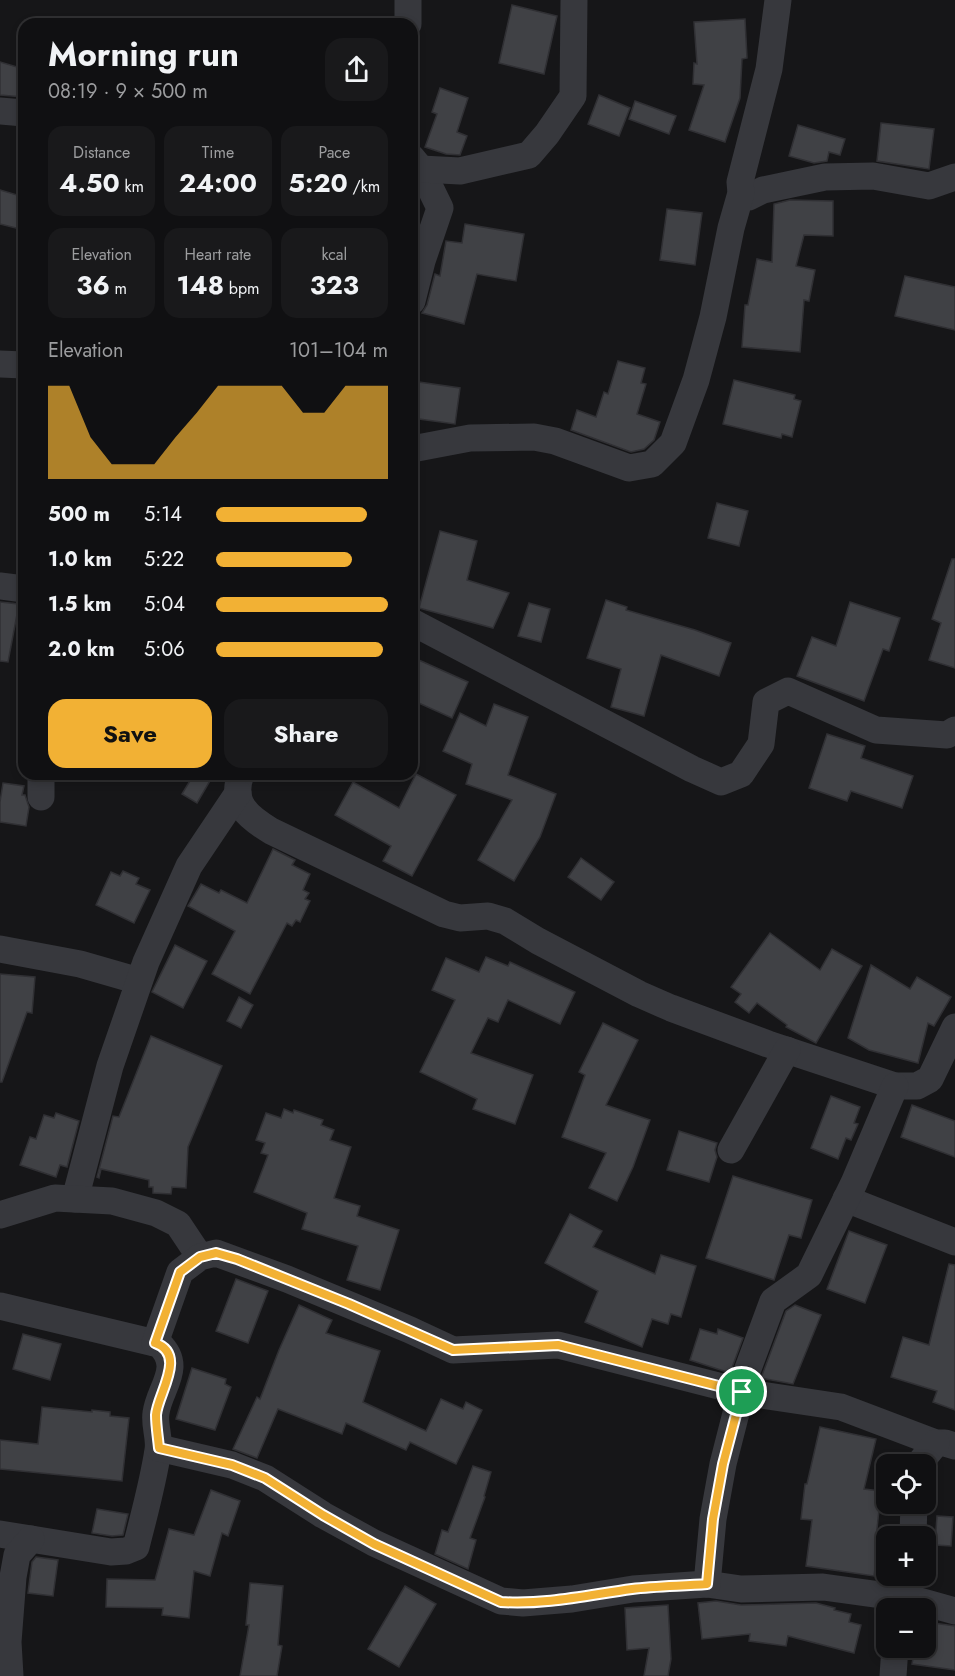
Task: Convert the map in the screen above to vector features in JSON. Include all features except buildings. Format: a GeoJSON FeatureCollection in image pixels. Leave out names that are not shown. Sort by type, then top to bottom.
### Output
{"type":"FeatureCollection","features":[{"type":"Feature","properties":{"kind":"street"},"geometry":{"type":"LineString","coordinates":[[408,0],[408,18]]}},
{"type":"Feature","properties":{"kind":"street"},"geometry":{"type":"LineString","coordinates":[[418,164],[460,171],[529,154],[547,134],[573,96],[574,0]]}},
{"type":"Feature","properties":{"kind":"street"},"geometry":{"type":"LineString","coordinates":[[418,448],[470,438],[534,437],[555,441],[629,468],[652,464],[673,443],[696,380],[713,317],[731,228],[741,193],[741,182],[769,69],[778,0]]}},
{"type":"Feature","properties":{"kind":"street"},"geometry":{"type":"LineString","coordinates":[[0,111],[18,112]]}},
{"type":"Feature","properties":{"kind":"street"},"geometry":{"type":"LineString","coordinates":[[418,166],[440,208],[418,277]]}},
{"type":"Feature","properties":{"kind":"street"},"geometry":{"type":"LineString","coordinates":[[741,193],[749,197],[763,190],[825,177],[873,176],[929,186],[955,177]]}},
{"type":"Feature","properties":{"kind":"street"},"geometry":{"type":"LineString","coordinates":[[0,364],[18,365]]}},
{"type":"Feature","properties":{"kind":"street"},"geometry":{"type":"LineString","coordinates":[[0,586],[18,588]]}},
{"type":"Feature","properties":{"kind":"street"},"geometry":{"type":"LineString","coordinates":[[418,625],[721,782],[741,774],[761,744],[766,702],[788,691],[876,730],[953,735]]}},
{"type":"Feature","properties":{"kind":"street"},"geometry":{"type":"LineString","coordinates":[[75,1199],[110,1066],[146,962],[189,866],[240,783]]}},
{"type":"Feature","properties":{"kind":"street"},"geometry":{"type":"LineString","coordinates":[[240,783],[242,808],[254,821],[271,831],[444,914],[460,918],[488,916],[506,921],[538,941],[639,994],[787,1050],[895,1086],[917,1086],[930,1079],[955,1027]]}},
{"type":"Feature","properties":{"kind":"street"},"geometry":{"type":"LineString","coordinates":[[0,949],[80,964],[140,981]]}},
{"type":"Feature","properties":{"kind":"street"},"geometry":{"type":"LineString","coordinates":[[731,1150],[787,1050]]}},
{"type":"Feature","properties":{"kind":"street"},"geometry":{"type":"LineString","coordinates":[[707,1584],[713,1519],[721,1475],[746,1374],[773,1301],[809,1275],[846,1199],[895,1086]]}},
{"type":"Feature","properties":{"kind":"street"},"geometry":{"type":"LineString","coordinates":[[0,1215],[55,1198],[112,1201],[156,1213],[178,1224],[200,1257]]}},
{"type":"Feature","properties":{"kind":"street"},"geometry":{"type":"LineString","coordinates":[[846,1199],[955,1242]]}},
{"type":"Feature","properties":{"kind":"street"},"geometry":{"type":"LineString","coordinates":[[155,1343],[180,1272],[200,1257],[216,1253],[237,1259],[400,1325],[453,1350],[558,1345],[742,1392],[841,1407],[945,1444]]}},
{"type":"Feature","properties":{"kind":"street"},"geometry":{"type":"LineString","coordinates":[[0,1306],[155,1343],[166,1350],[170,1361],[170,1373],[156,1413],[159,1448],[136,1547],[126,1551],[111,1552],[12,1540],[13,1577],[8,1642],[10,1676]]}},
{"type":"Feature","properties":{"kind":"street"},"geometry":{"type":"LineString","coordinates":[[932,1454],[945,1444]]}},
{"type":"Feature","properties":{"kind":"street"},"geometry":{"type":"LineString","coordinates":[[159,1448],[232,1465],[265,1478],[374,1544],[501,1602],[524,1603],[572,1599],[633,1589],[707,1584],[741,1589],[824,1587],[881,1595],[900,1593],[955,1611]]}},
{"type":"Feature","properties":{"kind":"street"},"geometry":{"type":"LineString","coordinates":[[893,1676],[894,1658]]}},
{"type":"Feature","properties":{"kind":"route"},"geometry":{"type":"LineString","coordinates":[[216,1253],[237,1259],[349,1304],[453,1350],[558,1345],[742,1392],[723,1464],[713,1519],[707,1584],[633,1589],[572,1599],[524,1603],[501,1602],[374,1544],[265,1478],[232,1465],[159,1448],[156,1413],[170,1373],[170,1361],[166,1350],[155,1343],[180,1272],[200,1257],[216,1253]]}}]}
